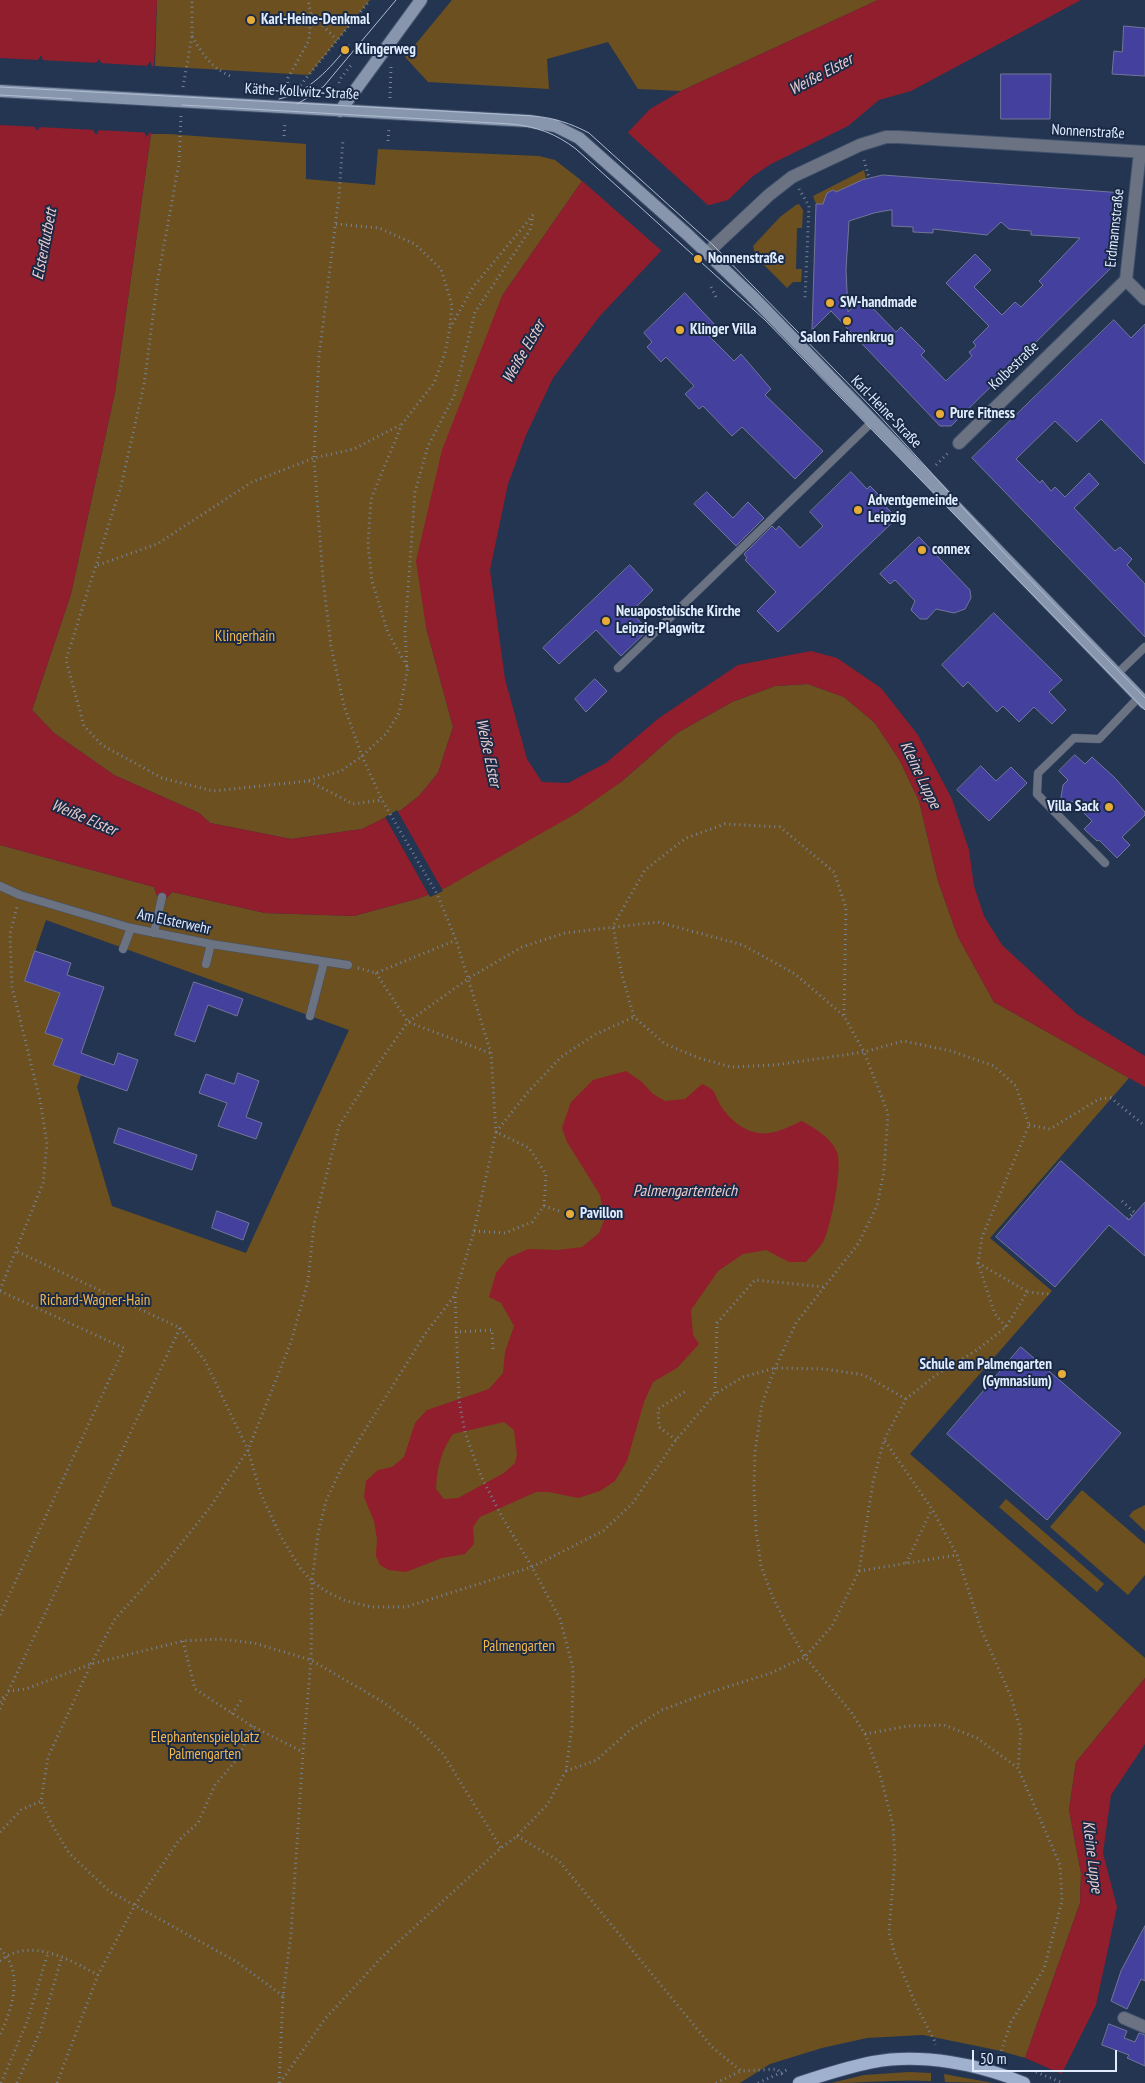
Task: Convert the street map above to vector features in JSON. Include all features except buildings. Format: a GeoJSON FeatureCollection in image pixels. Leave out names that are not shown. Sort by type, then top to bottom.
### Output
{"type":"FeatureCollection","features":[{"type":"Feature","properties":{"kind":"main road"},"geometry":{"type":"LineString","coordinates":[[340,111],[421,0]]}},
{"type":"Feature","properties":{"kind":"main road","name":"Käthe-Kollwitz-Straße"},"geometry":{"type":"LineString","coordinates":[[0,91],[541,123],[569,132],[595,152]]}},
{"type":"Feature","properties":{"kind":"main road","name":"Karl-Heine-Straße"},"geometry":{"type":"LineString","coordinates":[[595,152],[688,235],[772,317],[1142,700]]}},
{"type":"Feature","properties":{"kind":"main road"},"geometry":{"type":"LineString","coordinates":[[799,2083],[834,2071],[874,2062],[904,2060],[937,2061],[965,2065],[994,2072],[1024,2083]]}},
{"type":"Feature","properties":{"kind":"street","name":"Nonnenstraße"},"geometry":{"type":"LineString","coordinates":[[707,253],[769,195],[792,177],[860,145],[886,137],[1142,152]]}},
{"type":"Feature","properties":{"kind":"street","name":"Erdmannstraße"},"geometry":{"type":"LineString","coordinates":[[1142,152],[1126,280],[1145,299]]}},
{"type":"Feature","properties":{"kind":"street","name":"Kolbestraße"},"geometry":{"type":"LineString","coordinates":[[959,443],[1126,280]]}},
{"type":"Feature","properties":{"kind":"street"},"geometry":{"type":"LineString","coordinates":[[1124,2018],[1145,2027]]}},
{"type":"Feature","properties":{"kind":"lane"},"geometry":{"type":"LineString","coordinates":[[618,668],[872,421]]}},
{"type":"Feature","properties":{"kind":"lane"},"geometry":{"type":"LineString","coordinates":[[1117,674],[1145,647]]}},
{"type":"Feature","properties":{"kind":"lane"},"geometry":{"type":"LineString","coordinates":[[1105,864],[1037,794],[1038,774],[1074,738],[1099,739],[1142,700]]}},
{"type":"Feature","properties":{"kind":"lane","name":"Am Elsterwehr"},"geometry":{"type":"LineString","coordinates":[[0,886],[20,894],[131,928],[211,944],[348,965]]}},
{"type":"Feature","properties":{"kind":"lane"},"geometry":{"type":"LineString","coordinates":[[154,933],[162,897]]}},
{"type":"Feature","properties":{"kind":"lane"},"geometry":{"type":"LineString","coordinates":[[123,948],[131,928]]}},
{"type":"Feature","properties":{"kind":"lane"},"geometry":{"type":"LineString","coordinates":[[206,964],[211,944]]}},
{"type":"Feature","properties":{"kind":"lane"},"geometry":{"type":"LineString","coordinates":[[310,1016],[324,962]]}},
{"type":"Feature","properties":{"kind":"path"},"geometry":{"type":"LineString","coordinates":[[185,75],[192,36],[191,14],[193,0]]}},
{"type":"Feature","properties":{"kind":"path"},"geometry":{"type":"LineString","coordinates":[[288,78],[308,40],[311,14],[309,0]]}},
{"type":"Feature","properties":{"kind":"path"},"geometry":{"type":"LineString","coordinates":[[292,96],[370,0]]}},
{"type":"Feature","properties":{"kind":"path"},"geometry":{"type":"LineString","coordinates":[[311,14],[337,41]]}},
{"type":"Feature","properties":{"kind":"path"},"geometry":{"type":"LineString","coordinates":[[192,36],[202,54],[220,72],[230,76]]}},
{"type":"Feature","properties":{"kind":"path"},"geometry":{"type":"LineString","coordinates":[[181,125],[179,163],[158,278],[144,385],[121,486],[66,660],[84,726],[102,745],[162,778],[212,791],[308,781],[341,771],[362,756],[386,734],[399,713],[408,668],[405,631],[415,492],[428,446],[454,396],[476,312],[530,230],[534,214],[473,287],[450,328]]}},
{"type":"Feature","properties":{"kind":"path"},"geometry":{"type":"LineString","coordinates":[[280,2083],[325,2020],[383,1956],[501,1848],[518,1836],[547,1805],[566,1771],[572,1726],[573,1668],[560,1619],[481,1476],[465,1433],[459,1400],[455,1294],[474,1230],[496,1132],[491,1054],[469,978],[437,894],[382,800],[362,756],[344,706],[331,646],[323,579],[314,458],[319,357],[336,224],[343,139]]}},
{"type":"Feature","properties":{"kind":"path"},"geometry":{"type":"LineString","coordinates":[[792,177],[809,206],[805,298]]}},
{"type":"Feature","properties":{"kind":"path"},"geometry":{"type":"LineString","coordinates":[[336,224],[378,228],[415,244],[441,268],[452,305],[446,353],[434,383],[402,424],[371,499],[368,544],[372,581],[388,633],[408,668]]}},
{"type":"Feature","properties":{"kind":"path"},"geometry":{"type":"LineString","coordinates":[[711,287],[717,299]]}},
{"type":"Feature","properties":{"kind":"path"},"geometry":{"type":"LineString","coordinates":[[97,565],[157,544],[252,482],[314,458],[354,449],[402,424]]}},
{"type":"Feature","properties":{"kind":"path"},"geometry":{"type":"LineString","coordinates":[[925,476],[959,443]]}},
{"type":"Feature","properties":{"kind":"path"},"geometry":{"type":"LineString","coordinates":[[308,781],[353,804],[382,800]]}},
{"type":"Feature","properties":{"kind":"path"},"geometry":{"type":"LineString","coordinates":[[844,1016],[846,908],[834,872],[780,827],[726,824],[686,838],[645,870],[613,926],[622,975],[634,1017],[665,1044],[698,1058],[731,1067],[775,1065],[864,1052],[903,1041],[951,1051],[994,1066],[1016,1086],[1029,1125],[982,1237],[978,1263],[995,1314],[1006,1327]]}},
{"type":"Feature","properties":{"kind":"path"},"geometry":{"type":"LineString","coordinates":[[0,1615],[124,1348],[0,1291],[43,1183],[47,1144],[40,1100],[12,988],[10,934],[20,894]]}},
{"type":"Feature","properties":{"kind":"path"},"geometry":{"type":"LineString","coordinates":[[283,1996],[237,1962],[109,1891],[69,1853],[51,1823],[41,1801],[48,1757],[91,1664],[115,1619],[165,1564],[205,1513],[248,1450],[291,1342],[308,1281],[314,1224],[339,1126],[376,1067],[408,1022],[469,978],[522,947],[565,933],[658,922],[743,945],[795,974],[844,1016],[864,1052],[888,1113],[884,1172],[877,1206],[858,1244],[796,1323],[775,1368],[762,1404],[755,1452],[756,1530],[761,1566],[773,1598],[805,1657],[851,1712],[865,1734],[881,1778],[893,1825],[895,1858],[889,1932],[894,1952],[916,2005],[934,2040],[937,2061]]}},
{"type":"Feature","properties":{"kind":"path"},"geometry":{"type":"LineString","coordinates":[[348,965],[376,973],[456,940]]}},
{"type":"Feature","properties":{"kind":"path"},"geometry":{"type":"LineString","coordinates":[[376,973],[408,1022],[491,1054]]}},
{"type":"Feature","properties":{"kind":"path"},"geometry":{"type":"LineString","coordinates":[[496,1132],[528,1092],[561,1057],[596,1034],[634,1017]]}},
{"type":"Feature","properties":{"kind":"path"},"geometry":{"type":"LineString","coordinates":[[1029,1125],[1050,1129],[1099,1099],[1112,1098],[1145,1126]]}},
{"type":"Feature","properties":{"kind":"path"},"geometry":{"type":"LineString","coordinates":[[474,1230],[505,1233],[532,1222],[544,1206],[546,1174],[529,1148],[496,1132]]}},
{"type":"Feature","properties":{"kind":"path"},"geometry":{"type":"LineString","coordinates":[[1122,1201],[1134,1212],[1125,1222]]}},
{"type":"Feature","properties":{"kind":"path"},"geometry":{"type":"LineString","coordinates":[[544,1206],[562,1212]]}},
{"type":"Feature","properties":{"kind":"path"},"geometry":{"type":"LineString","coordinates":[[16,1251],[180,1328],[205,1361],[248,1450],[261,1494],[280,1535],[300,1568],[326,1592],[346,1601],[372,1607],[406,1607],[532,1567],[603,1531],[632,1504],[676,1440],[715,1394],[743,1378],[775,1368],[825,1369],[864,1375],[906,1399]]}},
{"type":"Feature","properties":{"kind":"path"},"geometry":{"type":"LineString","coordinates":[[978,1263],[1027,1292],[1049,1294]]}},
{"type":"Feature","properties":{"kind":"path"},"geometry":{"type":"LineString","coordinates":[[715,1394],[717,1323],[755,1280],[825,1287]]}},
{"type":"Feature","properties":{"kind":"path"},"geometry":{"type":"LineString","coordinates":[[566,1771],[596,1760],[630,1730],[662,1710],[771,1673],[805,1657],[832,1626],[859,1571],[873,1482],[884,1440],[906,1399],[936,1375],[977,1350],[1006,1327],[1027,1292]]}},
{"type":"Feature","properties":{"kind":"path"},"geometry":{"type":"LineString","coordinates":[[280,2083],[283,1996],[290,1934],[311,1660],[312,1581],[318,1534],[326,1501],[338,1475],[425,1334],[455,1294]]}},
{"type":"Feature","properties":{"kind":"path"},"geometry":{"type":"LineString","coordinates":[[0,1709],[180,1328]]}},
{"type":"Feature","properties":{"kind":"path"},"geometry":{"type":"LineString","coordinates":[[455,1332],[492,1330],[493,1350]]}},
{"type":"Feature","properties":{"kind":"path"},"geometry":{"type":"LineString","coordinates":[[676,1440],[660,1427],[658,1409],[686,1391]]}},
{"type":"Feature","properties":{"kind":"path"},"geometry":{"type":"LineString","coordinates":[[884,1440],[932,1509],[957,1555],[981,1629],[1011,1697],[1021,1731],[1018,1768],[1060,1865],[1062,1901],[1044,1969],[1012,2022],[994,2072]]}},
{"type":"Feature","properties":{"kind":"path"},"geometry":{"type":"LineString","coordinates":[[905,1563],[932,1509]]}},
{"type":"Feature","properties":{"kind":"path"},"geometry":{"type":"LineString","coordinates":[[859,1571],[957,1555]]}},
{"type":"Feature","properties":{"kind":"path"},"geometry":{"type":"LineString","coordinates":[[0,1702],[9,1690],[26,1689],[91,1664],[183,1641],[220,1639],[254,1643],[311,1660],[383,1702],[415,1726],[443,1754],[501,1848]]}},
{"type":"Feature","properties":{"kind":"path"},"geometry":{"type":"LineString","coordinates":[[183,1641],[196,1690],[252,1726],[303,1752]]}},
{"type":"Feature","properties":{"kind":"path"},"geometry":{"type":"LineString","coordinates":[[232,1714],[242,1699]]}},
{"type":"Feature","properties":{"kind":"path"},"geometry":{"type":"LineString","coordinates":[[865,1734],[908,1726],[944,1725],[977,1738],[1018,1768]]}},
{"type":"Feature","properties":{"kind":"path"},"geometry":{"type":"LineString","coordinates":[[56,2083],[98,1975],[135,1905],[179,1840],[198,1823],[215,1785],[238,1757],[252,1726]]}},
{"type":"Feature","properties":{"kind":"path"},"geometry":{"type":"LineString","coordinates":[[0,1832],[21,1810],[41,1801]]}},
{"type":"Feature","properties":{"kind":"path"},"geometry":{"type":"LineString","coordinates":[[518,1836],[559,1861],[712,2047],[741,2071]]}},
{"type":"Feature","properties":{"kind":"path"},"geometry":{"type":"LineString","coordinates":[[0,1949],[14,1971],[15,1990],[8,2017],[0,2035]]}},
{"type":"Feature","properties":{"kind":"path"},"geometry":{"type":"LineString","coordinates":[[0,1961],[6,1956],[30,1950],[62,1956],[98,1975]]}},
{"type":"Feature","properties":{"kind":"path"},"geometry":{"type":"LineString","coordinates":[[2,2082],[27,2022],[48,1953]]}},
{"type":"Feature","properties":{"kind":"path"},"geometry":{"type":"LineString","coordinates":[[17,2083],[41,2029],[62,1956]]}},
{"type":"Feature","properties":{"kind":"path"},"geometry":{"type":"LineString","coordinates":[[716,2083],[741,2071],[777,2069],[790,2083]]}},
{"type":"Feature","properties":{"kind":"path"},"geometry":{"type":"LineString","coordinates":[[1032,2070],[1063,2083]]}},
{"type":"Feature","properties":{"kind":"path"},"geometry":{"type":"LineString","coordinates":[[758,2083],[781,2073]]}},
{"type":"Feature","properties":{"kind":"green space"},"geometry":{"type":"Polygon","coordinates":[[[157,0],[370,0],[309,75],[155,66],[157,0]]]}},
{"type":"Feature","properties":{"kind":"green space"},"geometry":{"type":"Polygon","coordinates":[[[452,0],[878,0],[681,91],[638,89],[608,42],[547,59],[549,89],[428,82],[405,57],[452,0]]]}},
{"type":"Feature","properties":{"kind":"green space","name":"Klingerhain"},"geometry":{"type":"Polygon","coordinates":[[[151,134],[306,144],[306,179],[375,185],[378,149],[539,156],[555,160],[582,181],[502,296],[426,627],[453,727],[438,773],[419,796],[401,810],[362,829],[291,839],[210,823],[199,813],[114,775],[54,733],[32,710],[71,594],[115,392],[151,134]]]}},
{"type":"Feature","properties":{"kind":"green space"},"geometry":{"type":"Polygon","coordinates":[[[864,170],[866,179],[864,181],[836,192],[833,190],[827,193],[826,204],[816,204],[813,196],[864,170]]]}},
{"type":"Feature","properties":{"kind":"green space"},"geometry":{"type":"Polygon","coordinates":[[[799,204],[803,210],[802,228],[797,228],[796,269],[802,269],[801,282],[793,282],[787,288],[756,257],[753,246],[780,217],[799,204]]]}},
{"type":"Feature","properties":{"kind":"green space","name":"Palmengarten"},"geometry":{"type":"Polygon","coordinates":[[[808,684],[844,697],[875,723],[900,761],[919,801],[938,881],[958,937],[994,1002],[1129,1078],[990,1238],[1052,1291],[910,1454],[1145,1658],[1145,1678],[1076,1762],[1069,1810],[1081,1873],[1080,1903],[1025,2058],[1001,2051],[923,2035],[867,2038],[822,2048],[770,2064],[740,2083],[0,2083],[0,845],[154,887],[157,896],[167,898],[172,892],[265,913],[354,916],[420,898],[447,887],[621,782],[677,733],[732,702],[775,686],[808,684]],[[46,920],[25,981],[76,999],[72,1012],[55,1006],[46,1033],[63,1039],[54,1065],[81,1075],[77,1087],[112,1206],[246,1253],[349,1030],[46,920]]]}},
{"type":"Feature","properties":{"kind":"green space"},"geometry":{"type":"Polygon","coordinates":[[[1082,1490],[1145,1544],[1145,1575],[1128,1595],[1050,1527],[1082,1490]]]}},
{"type":"Feature","properties":{"kind":"green space"},"geometry":{"type":"Polygon","coordinates":[[[1006,1499],[1104,1584],[1097,1592],[999,1507],[1006,1499]]]}},
{"type":"Feature","properties":{"kind":"green space"},"geometry":{"type":"Polygon","coordinates":[[[1145,1505],[1145,1531],[1129,1516],[1133,1511],[1145,1505]]]}},
{"type":"Feature","properties":{"kind":"green space"},"geometry":{"type":"Polygon","coordinates":[[[909,2072],[931,2073],[931,2081],[831,2083],[864,2075],[909,2072]]]}},
{"type":"Feature","properties":{"kind":"green space"},"geometry":{"type":"Polygon","coordinates":[[[944,2074],[993,2083],[945,2082],[944,2074]]]}},
{"type":"Feature","properties":{"kind":"water"},"geometry":{"type":"Polygon","coordinates":[[[0,0],[157,0],[151,134],[115,392],[71,594],[32,710],[54,733],[114,775],[199,813],[210,823],[291,839],[362,829],[401,810],[419,796],[438,773],[453,727],[426,627],[416,561],[442,450],[502,296],[582,181],[650,109],[681,91],[878,0],[1081,0],[911,91],[879,100],[848,126],[771,164],[753,176],[728,200],[706,206],[692,218],[599,317],[553,378],[526,435],[508,484],[490,570],[505,679],[527,759],[542,782],[568,783],[606,763],[659,718],[738,665],[811,651],[837,658],[881,688],[918,735],[952,799],[969,850],[974,886],[984,916],[1002,945],[1077,1014],[1145,1056],[1145,1087],[994,1002],[958,937],[938,881],[919,801],[900,761],[875,723],[844,697],[808,684],[775,686],[732,702],[677,733],[621,782],[577,813],[447,887],[420,898],[354,916],[265,913],[172,892],[167,898],[157,896],[154,887],[0,845],[0,0]],[[41,55],[38,60],[35,127],[37,131],[40,127],[43,60],[41,55]],[[99,59],[96,63],[93,130],[96,135],[99,130],[102,64],[99,59]],[[150,61],[147,66],[144,132],[147,137],[149,133],[152,66],[150,61]]]}},
{"type":"Feature","properties":{"kind":"water","name":"Palmengartenteich"},"geometry":{"type":"Polygon","coordinates":[[[626,1071],[642,1082],[653,1094],[665,1101],[685,1099],[702,1084],[713,1091],[721,1106],[730,1117],[748,1130],[762,1133],[773,1132],[802,1121],[817,1130],[831,1142],[837,1152],[838,1159],[835,1196],[824,1240],[806,1262],[789,1262],[766,1250],[743,1254],[718,1271],[691,1310],[693,1335],[699,1344],[677,1368],[653,1382],[644,1402],[627,1461],[615,1481],[600,1491],[578,1498],[549,1492],[536,1492],[480,1517],[473,1527],[474,1544],[465,1554],[442,1558],[406,1572],[389,1570],[380,1565],[376,1556],[377,1539],[374,1521],[364,1497],[366,1481],[378,1470],[392,1467],[404,1457],[415,1423],[427,1410],[489,1389],[503,1373],[505,1352],[514,1326],[501,1303],[489,1297],[496,1273],[508,1258],[528,1249],[558,1250],[582,1247],[599,1233],[605,1218],[600,1195],[567,1142],[562,1128],[571,1102],[593,1080],[626,1071]],[[504,1422],[453,1434],[440,1460],[437,1474],[436,1489],[444,1499],[458,1498],[504,1473],[515,1463],[517,1455],[514,1430],[504,1422]]]}},
{"type":"Feature","properties":{"kind":"water","name":"Kleine Luppe"},"geometry":{"type":"Polygon","coordinates":[[[1145,1678],[1145,1744],[1111,1795],[1103,1853],[1117,1907],[1096,2005],[1057,2083],[1025,2058],[1080,1903],[1081,1873],[1069,1810],[1076,1762],[1145,1678]]]}},
{"type":"Feature","properties":{"kind":"pier"},"geometry":{"type":"Polygon","coordinates":[[[0,58],[157,67],[154,133],[0,125],[0,58]]]}},
{"type":"Feature","properties":{"kind":"pier"},"geometry":{"type":"Polygon","coordinates":[[[626,131],[710,207],[693,220],[663,252],[580,179],[626,131]]]}},
{"type":"Feature","properties":{"kind":"pier"},"geometry":{"type":"Polygon","coordinates":[[[397,810],[443,891],[430,897],[385,817],[397,810]]]}},
{"type":"Feature","properties":{"kind":"pier"},"geometry":{"type":"Polygon","coordinates":[[[1023,2057],[1064,2075],[1060,2083],[1011,2083],[1023,2057]]]}},
{"type":"Feature","properties":{"kind":"tram line"},"geometry":{"type":"LineString","coordinates":[[297,104],[324,86],[396,0]]}},
{"type":"Feature","properties":{"kind":"tram line"},"geometry":{"type":"LineString","coordinates":[[279,99],[290,96],[309,85],[326,71],[349,45]]}},
{"type":"Feature","properties":{"kind":"tram line"},"geometry":{"type":"LineString","coordinates":[[0,87],[533,116],[562,122],[589,133],[714,246],[876,412],[1006,555],[1145,698]]}},
{"type":"Feature","properties":{"kind":"tram line"},"geometry":{"type":"LineString","coordinates":[[0,95],[72,99]]}},
{"type":"Feature","properties":{"kind":"tram line"},"geometry":{"type":"LineString","coordinates":[[182,105],[512,124],[546,132],[568,143],[765,320],[1145,710]]}},
{"type":"Feature","properties":{"kind":"place","name":"Karl-Heine-Denkmal"},"geometry":{"type":"Point","coordinates":[251,20]}},
{"type":"Feature","properties":{"kind":"place","name":"Klingerweg"},"geometry":{"type":"Point","coordinates":[345,50]}},
{"type":"Feature","properties":{"kind":"place","name":"Nonnenstraße"},"geometry":{"type":"Point","coordinates":[698,259]}},
{"type":"Feature","properties":{"kind":"place","name":"SW-handmade"},"geometry":{"type":"Point","coordinates":[830,303]}},
{"type":"Feature","properties":{"kind":"place","name":"Salon Fahrenkrug"},"geometry":{"type":"Point","coordinates":[847,321]}},
{"type":"Feature","properties":{"kind":"place","name":"Klinger Villa"},"geometry":{"type":"Point","coordinates":[680,330]}},
{"type":"Feature","properties":{"kind":"place","name":"Pure Fitness"},"geometry":{"type":"Point","coordinates":[940,414]}},
{"type":"Feature","properties":{"kind":"place","name":"Adventgemeinde Leipzig"},"geometry":{"type":"Point","coordinates":[858,510]}},
{"type":"Feature","properties":{"kind":"place","name":"connex"},"geometry":{"type":"Point","coordinates":[922,550]}},
{"type":"Feature","properties":{"kind":"place","name":"Neuapostolische Kirche Leipzig-Plagwitz"},"geometry":{"type":"Point","coordinates":[606,621]}},
{"type":"Feature","properties":{"kind":"place","name":"Villa Sack"},"geometry":{"type":"Point","coordinates":[1109,807]}},
{"type":"Feature","properties":{"kind":"place","name":"Pavillon"},"geometry":{"type":"Point","coordinates":[570,1214]}},
{"type":"Feature","properties":{"kind":"place","name":"Schule am Palmengarten (Gymnasium)"},"geometry":{"type":"Point","coordinates":[1062,1374]}},
{"type":"Feature","properties":{"kind":"water label","name":"Weiße Elster"},"geometry":{"type":"Point","coordinates":[821,75]}},
{"type":"Feature","properties":{"kind":"water label","name":"Elsterflutbett"},"geometry":{"type":"Point","coordinates":[45,244]}},
{"type":"Feature","properties":{"kind":"water label","name":"Weiße Elster"},"geometry":{"type":"Point","coordinates":[524,352]}},
{"type":"Feature","properties":{"kind":"water label","name":"Weiße Elster"},"geometry":{"type":"Point","coordinates":[488,753]}},
{"type":"Feature","properties":{"kind":"water label","name":"Weiße Elster"},"geometry":{"type":"Point","coordinates":[84,818]}},
{"type":"Feature","properties":{"kind":"park label","name":"Richard-Wagner-Hain"},"geometry":{"type":"Point","coordinates":[95,1301]}},
{"type":"Feature","properties":{"kind":"park label","name":"Elephantenspielplatz Palmengarten"},"geometry":{"type":"Point","coordinates":[205,1746]}}]}
